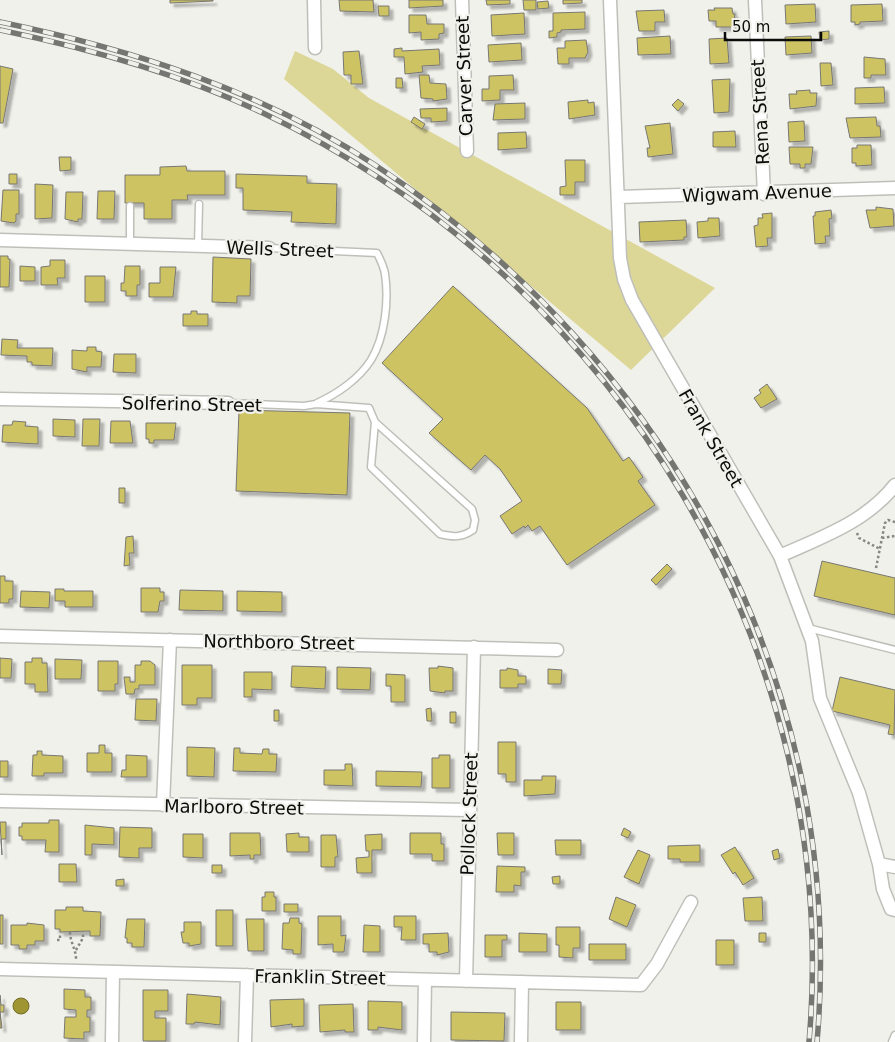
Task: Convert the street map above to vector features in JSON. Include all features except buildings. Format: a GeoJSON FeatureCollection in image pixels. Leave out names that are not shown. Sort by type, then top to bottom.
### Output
{"type":"FeatureCollection","features":[{"type":"Feature","properties":{"kind":"street"},"geometry":{"type":"LineString","coordinates":[[314,0],[316,48]]}},
{"type":"Feature","properties":{"kind":"street","name":"Carver Street"},"geometry":{"type":"LineString","coordinates":[[462,0],[467,152]]}},
{"type":"Feature","properties":{"kind":"street","name":"Frank Street"},"geometry":{"type":"LineString","coordinates":[[610,0],[621,264],[624,280],[632,300],[780,556],[812,641],[820,698],[859,793],[879,864],[882,889],[891,909],[895,910]]}},
{"type":"Feature","properties":{"kind":"street","name":"Rena Street"},"geometry":{"type":"LineString","coordinates":[[755,0],[764,194]]}},
{"type":"Feature","properties":{"kind":"street","name":"Wigwam Avenue"},"geometry":{"type":"LineString","coordinates":[[619,197],[764,194],[895,188]]}},
{"type":"Feature","properties":{"kind":"street","name":"Wells Street"},"geometry":{"type":"LineString","coordinates":[[0,240],[269,248]]}},
{"type":"Feature","properties":{"kind":"street","name":"Solferino Street"},"geometry":{"type":"LineString","coordinates":[[0,399],[228,403]]}},
{"type":"Feature","properties":{"kind":"street"},"geometry":{"type":"LineString","coordinates":[[780,556],[852,523],[880,502],[895,484]]}},
{"type":"Feature","properties":{"kind":"street","name":"Northboro Street"},"geometry":{"type":"LineString","coordinates":[[0,636],[558,650]]}},
{"type":"Feature","properties":{"kind":"street"},"geometry":{"type":"LineString","coordinates":[[163,805],[170,640]]}},
{"type":"Feature","properties":{"kind":"street","name":"Pollock Street"},"geometry":{"type":"LineString","coordinates":[[466,981],[474,647]]}},
{"type":"Feature","properties":{"kind":"street","name":"Marlboro Street"},"geometry":{"type":"LineString","coordinates":[[0,801],[469,810]]}},
{"type":"Feature","properties":{"kind":"street"},"geometry":{"type":"LineString","coordinates":[[879,864],[895,867]]}},
{"type":"Feature","properties":{"kind":"street","name":"Franklin Street"},"geometry":{"type":"LineString","coordinates":[[0,969],[641,985],[657,964],[691,902]]}},
{"type":"Feature","properties":{"kind":"street"},"geometry":{"type":"LineString","coordinates":[[112,1042],[113,972]]}},
{"type":"Feature","properties":{"kind":"street"},"geometry":{"type":"LineString","coordinates":[[246,976],[246,1042]]}},
{"type":"Feature","properties":{"kind":"street"},"geometry":{"type":"LineString","coordinates":[[424,1042],[425,980]]}},
{"type":"Feature","properties":{"kind":"street"},"geometry":{"type":"LineString","coordinates":[[521,1042],[522,982]]}},
{"type":"Feature","properties":{"kind":"lane"},"geometry":{"type":"LineString","coordinates":[[198,246],[199,204]]}},
{"type":"Feature","properties":{"kind":"lane"},"geometry":{"type":"LineString","coordinates":[[130,206],[130,244]]}},
{"type":"Feature","properties":{"kind":"lane","name":"Wells Street"},"geometry":{"type":"LineString","coordinates":[[269,248],[377,253],[385,272],[384,321],[379,342],[371,360],[344,388],[316,404]]}},
{"type":"Feature","properties":{"kind":"lane","name":"Solferino Street"},"geometry":{"type":"LineString","coordinates":[[228,403],[304,406],[316,404],[369,408],[374,422],[371,467],[440,534],[453,537],[464,536],[473,530],[475,520],[472,509],[374,422]]}},
{"type":"Feature","properties":{"kind":"lane"},"geometry":{"type":"LineString","coordinates":[[808,628],[895,650]]}},
{"type":"Feature","properties":{"kind":"lane"},"geometry":{"type":"LineString","coordinates":[[892,1042],[895,1035]]}},
{"type":"Feature","properties":{"kind":"path"},"geometry":{"type":"LineString","coordinates":[[876,568],[885,523],[888,520],[895,522]]}},
{"type":"Feature","properties":{"kind":"path"},"geometry":{"type":"LineString","coordinates":[[882,538],[895,536]]}},
{"type":"Feature","properties":{"kind":"path"},"geometry":{"type":"LineString","coordinates":[[860,538],[880,549]]}},
{"type":"Feature","properties":{"kind":"path"},"geometry":{"type":"LineString","coordinates":[[76,950],[83,938],[83,931]]}},
{"type":"Feature","properties":{"kind":"path"},"geometry":{"type":"LineString","coordinates":[[70,932],[76,950],[76,962]]}},
{"type":"Feature","properties":{"kind":"path"},"geometry":{"type":"LineString","coordinates":[[57,940],[60,940],[60,933]]}},
{"type":"Feature","properties":{"kind":"shaded area"},"geometry":{"type":"Polygon","coordinates":[[[295,51],[333,69],[369,98],[715,288],[631,370],[284,79],[295,51]]]}},
{"type":"Feature","properties":{"kind":"shaded area"},"geometry":{"type":"Polygon","coordinates":[[[18,998],[24,998],[29,1003],[27,1012],[18,1014],[13,1009],[13,1003],[18,998]]]}},
{"type":"Feature","properties":{"kind":"railway"},"geometry":{"type":"LineString","coordinates":[[0,22],[98,45],[194,76],[241,94],[287,115],[332,139],[375,165],[480,244],[573,334],[653,434],[718,543],[769,660],[802,783],[819,911],[817,1042]]}},
{"type":"Feature","properties":{"kind":"railway"},"geometry":{"type":"LineString","coordinates":[[0,30],[102,54],[201,87],[265,114],[391,186],[504,275],[601,378],[682,494],[745,621],[788,756],[810,897],[809,1042]]}}]}
